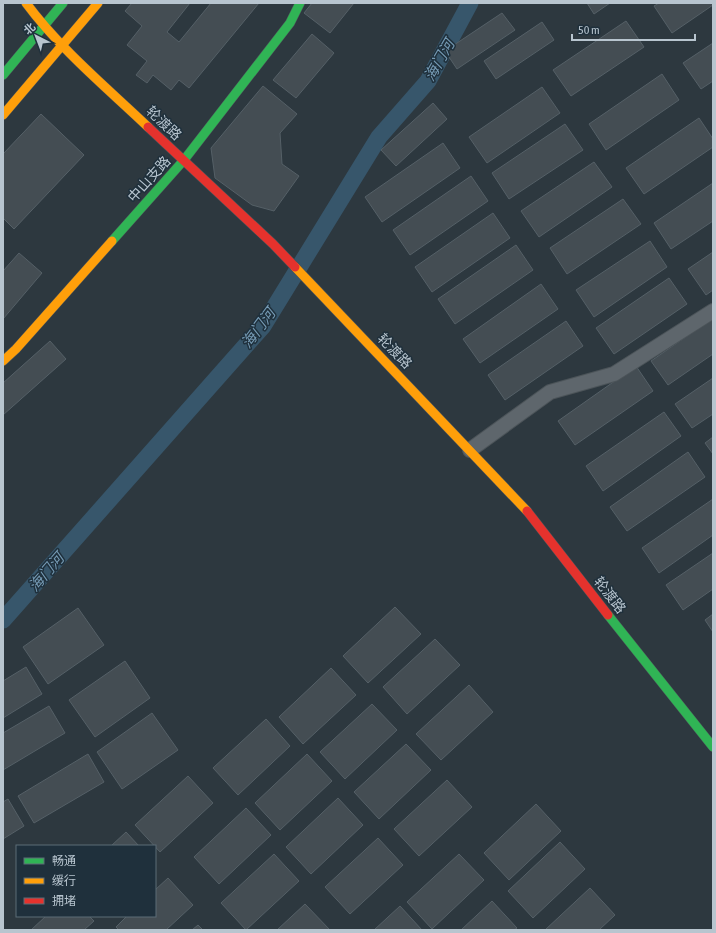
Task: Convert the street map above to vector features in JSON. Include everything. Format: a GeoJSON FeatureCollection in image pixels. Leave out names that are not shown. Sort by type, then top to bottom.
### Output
{"type":"FeatureCollection","features":[{"type":"Feature","properties":{"kind":"main road","name":"轮渡路"},"geometry":{"type":"LineString","coordinates":[[26,3],[43,26],[62,46],[273,244],[518,500],[713,747]]}},
{"type":"Feature","properties":{"kind":"main road"},"geometry":{"type":"LineString","coordinates":[[3,75],[63,3]]}},
{"type":"Feature","properties":{"kind":"main road"},"geometry":{"type":"LineString","coordinates":[[3,115],[98,3]]}},
{"type":"Feature","properties":{"kind":"main road","name":"中山支路"},"geometry":{"type":"LineString","coordinates":[[3,361],[16,349],[184,160],[290,23],[300,3]]}},
{"type":"Feature","properties":{"kind":"street"},"geometry":{"type":"LineString","coordinates":[[470,450],[550,392],[614,374],[713,311]]}},
{"type":"Feature","properties":{"kind":"building"},"geometry":{"type":"Polygon","coordinates":[[[132,3],[190,3],[167,32],[179,42],[211,3],[259,3],[189,88],[179,80],[171,90],[153,75],[147,83],[136,75],[147,61],[127,45],[142,26],[125,11],[132,3]]]}},
{"type":"Feature","properties":{"kind":"building"},"geometry":{"type":"Polygon","coordinates":[[[312,3],[354,3],[330,33],[304,13],[312,3]]]}},
{"type":"Feature","properties":{"kind":"building"},"geometry":{"type":"Polygon","coordinates":[[[587,3],[610,3],[594,14],[587,3]]]}},
{"type":"Feature","properties":{"kind":"building"},"geometry":{"type":"Polygon","coordinates":[[[659,3],[713,3],[713,5],[672,33],[654,6],[659,3]]]}},
{"type":"Feature","properties":{"kind":"building"},"geometry":{"type":"Polygon","coordinates":[[[502,13],[515,30],[457,69],[445,51],[502,13]]]}},
{"type":"Feature","properties":{"kind":"building"},"geometry":{"type":"Polygon","coordinates":[[[626,21],[644,47],[571,96],[553,70],[626,21]]]}},
{"type":"Feature","properties":{"kind":"building"},"geometry":{"type":"Polygon","coordinates":[[[542,22],[554,40],[496,79],[484,61],[542,22]]]}},
{"type":"Feature","properties":{"kind":"building"},"geometry":{"type":"Polygon","coordinates":[[[312,34],[334,53],[296,98],[273,80],[312,34]]]}},
{"type":"Feature","properties":{"kind":"building"},"geometry":{"type":"Polygon","coordinates":[[[713,43],[713,81],[701,89],[683,63],[713,43]]]}},
{"type":"Feature","properties":{"kind":"building"},"geometry":{"type":"Polygon","coordinates":[[[662,74],[679,100],[606,150],[589,124],[662,74]]]}},
{"type":"Feature","properties":{"kind":"building"},"geometry":{"type":"Polygon","coordinates":[[[263,86],[297,114],[280,133],[282,164],[299,176],[274,211],[252,205],[215,178],[211,148],[263,86]]]}},
{"type":"Feature","properties":{"kind":"building"},"geometry":{"type":"Polygon","coordinates":[[[542,87],[560,113],[487,163],[469,137],[542,87]]]}},
{"type":"Feature","properties":{"kind":"building"},"geometry":{"type":"Polygon","coordinates":[[[433,103],[447,119],[396,166],[381,150],[433,103]]]}},
{"type":"Feature","properties":{"kind":"building"},"geometry":{"type":"Polygon","coordinates":[[[41,114],[84,155],[14,229],[3,218],[3,154],[41,114]]]}},
{"type":"Feature","properties":{"kind":"building"},"geometry":{"type":"Polygon","coordinates":[[[699,118],[713,139],[713,147],[644,194],[626,168],[699,118]]]}},
{"type":"Feature","properties":{"kind":"building"},"geometry":{"type":"Polygon","coordinates":[[[565,124],[583,150],[509,199],[492,173],[565,124]]]}},
{"type":"Feature","properties":{"kind":"building"},"geometry":{"type":"Polygon","coordinates":[[[443,143],[460,168],[382,222],[365,197],[443,143]]]}},
{"type":"Feature","properties":{"kind":"building"},"geometry":{"type":"Polygon","coordinates":[[[594,162],[612,187],[539,237],[521,211],[594,162]]]}},
{"type":"Feature","properties":{"kind":"building"},"geometry":{"type":"Polygon","coordinates":[[[471,176],[488,201],[410,255],[393,230],[471,176]]]}},
{"type":"Feature","properties":{"kind":"building"},"geometry":{"type":"Polygon","coordinates":[[[713,183],[713,221],[671,249],[654,223],[713,183]]]}},
{"type":"Feature","properties":{"kind":"building"},"geometry":{"type":"Polygon","coordinates":[[[623,199],[641,224],[567,274],[550,248],[623,199]]]}},
{"type":"Feature","properties":{"kind":"building"},"geometry":{"type":"Polygon","coordinates":[[[493,213],[510,238],[432,292],[415,267],[493,213]]]}},
{"type":"Feature","properties":{"kind":"building"},"geometry":{"type":"Polygon","coordinates":[[[650,241],[667,267],[594,317],[576,290],[650,241]]]}},
{"type":"Feature","properties":{"kind":"building"},"geometry":{"type":"Polygon","coordinates":[[[516,245],[533,270],[455,324],[438,299],[516,245]]]}},
{"type":"Feature","properties":{"kind":"building"},"geometry":{"type":"Polygon","coordinates":[[[713,252],[713,290],[706,295],[688,269],[713,252]]]}},
{"type":"Feature","properties":{"kind":"building"},"geometry":{"type":"Polygon","coordinates":[[[19,253],[42,273],[3,319],[3,271],[19,253]]]}},
{"type":"Feature","properties":{"kind":"building"},"geometry":{"type":"Polygon","coordinates":[[[669,278],[687,304],[614,354],[596,328],[669,278]]]}},
{"type":"Feature","properties":{"kind":"building"},"geometry":{"type":"Polygon","coordinates":[[[541,284],[558,309],[480,363],[463,339],[541,284]]]}},
{"type":"Feature","properties":{"kind":"building"},"geometry":{"type":"Polygon","coordinates":[[[713,318],[713,354],[668,385],[651,361],[713,318]]]}},
{"type":"Feature","properties":{"kind":"building"},"geometry":{"type":"Polygon","coordinates":[[[566,321],[583,346],[505,400],[488,375],[566,321]]]}},
{"type":"Feature","properties":{"kind":"building"},"geometry":{"type":"Polygon","coordinates":[[[50,341],[66,359],[3,415],[3,383],[50,341]]]}},
{"type":"Feature","properties":{"kind":"building"},"geometry":{"type":"Polygon","coordinates":[[[636,366],[653,391],[575,445],[558,421],[636,366]]]}},
{"type":"Feature","properties":{"kind":"building"},"geometry":{"type":"Polygon","coordinates":[[[713,378],[713,414],[692,428],[675,404],[713,378]]]}},
{"type":"Feature","properties":{"kind":"building"},"geometry":{"type":"Polygon","coordinates":[[[664,412],[681,436],[603,491],[586,466],[664,412]]]}},
{"type":"Feature","properties":{"kind":"building"},"geometry":{"type":"Polygon","coordinates":[[[713,437],[713,454],[705,443],[713,437]]]}},
{"type":"Feature","properties":{"kind":"building"},"geometry":{"type":"Polygon","coordinates":[[[688,452],[705,477],[627,531],[610,507],[688,452]]]}},
{"type":"Feature","properties":{"kind":"building"},"geometry":{"type":"Polygon","coordinates":[[[713,499],[713,535],[659,573],[642,548],[713,499]]]}},
{"type":"Feature","properties":{"kind":"building"},"geometry":{"type":"Polygon","coordinates":[[[713,553],[713,589],[683,610],[666,585],[713,553]]]}},
{"type":"Feature","properties":{"kind":"building"},"geometry":{"type":"Polygon","coordinates":[[[395,607],[421,634],[368,683],[343,656],[395,607]]]}},
{"type":"Feature","properties":{"kind":"building"},"geometry":{"type":"Polygon","coordinates":[[[78,608],[104,645],[48,684],[23,647],[78,608]]]}},
{"type":"Feature","properties":{"kind":"building"},"geometry":{"type":"Polygon","coordinates":[[[713,614],[713,632],[705,620],[713,614]]]}},
{"type":"Feature","properties":{"kind":"building"},"geometry":{"type":"Polygon","coordinates":[[[435,639],[460,665],[407,714],[383,687],[435,639]]]}},
{"type":"Feature","properties":{"kind":"building"},"geometry":{"type":"Polygon","coordinates":[[[125,661],[150,698],[95,737],[69,700],[125,661]]]}},
{"type":"Feature","properties":{"kind":"building"},"geometry":{"type":"Polygon","coordinates":[[[26,667],[42,694],[3,718],[3,681],[26,667]]]}},
{"type":"Feature","properties":{"kind":"building"},"geometry":{"type":"Polygon","coordinates":[[[331,668],[356,695],[303,744],[279,717],[331,668]]]}},
{"type":"Feature","properties":{"kind":"building"},"geometry":{"type":"Polygon","coordinates":[[[469,685],[493,712],[441,760],[416,734],[469,685]]]}},
{"type":"Feature","properties":{"kind":"building"},"geometry":{"type":"Polygon","coordinates":[[[372,704],[397,730],[345,779],[320,752],[372,704]]]}},
{"type":"Feature","properties":{"kind":"building"},"geometry":{"type":"Polygon","coordinates":[[[49,706],[65,733],[3,770],[3,733],[49,706]]]}},
{"type":"Feature","properties":{"kind":"building"},"geometry":{"type":"Polygon","coordinates":[[[152,713],[178,750],[122,789],[97,752],[152,713]]]}},
{"type":"Feature","properties":{"kind":"building"},"geometry":{"type":"Polygon","coordinates":[[[266,719],[290,746],[238,795],[213,768],[266,719]]]}},
{"type":"Feature","properties":{"kind":"building"},"geometry":{"type":"Polygon","coordinates":[[[406,744],[431,770],[379,819],[354,792],[406,744]]]}},
{"type":"Feature","properties":{"kind":"building"},"geometry":{"type":"Polygon","coordinates":[[[88,754],[104,782],[34,823],[18,796],[88,754]]]}},
{"type":"Feature","properties":{"kind":"building"},"geometry":{"type":"Polygon","coordinates":[[[307,754],[332,781],[280,830],[255,803],[307,754]]]}},
{"type":"Feature","properties":{"kind":"building"},"geometry":{"type":"Polygon","coordinates":[[[188,776],[213,803],[160,852],[156,848],[156,845],[154,845],[135,825],[188,776]]]}},
{"type":"Feature","properties":{"kind":"building"},"geometry":{"type":"Polygon","coordinates":[[[447,780],[472,807],[419,856],[394,829],[447,780]]]}},
{"type":"Feature","properties":{"kind":"building"},"geometry":{"type":"Polygon","coordinates":[[[338,798],[363,825],[311,874],[286,847],[338,798]]]}},
{"type":"Feature","properties":{"kind":"building"},"geometry":{"type":"Polygon","coordinates":[[[8,799],[24,826],[3,839],[3,802],[8,799]]]}},
{"type":"Feature","properties":{"kind":"building"},"geometry":{"type":"Polygon","coordinates":[[[536,804],[561,831],[509,880],[484,853],[536,804]]]}},
{"type":"Feature","properties":{"kind":"building"},"geometry":{"type":"Polygon","coordinates":[[[246,808],[271,835],[219,884],[194,857],[246,808]]]}},
{"type":"Feature","properties":{"kind":"building"},"geometry":{"type":"Polygon","coordinates":[[[126,832],[138,845],[112,845],[126,832]]]}},
{"type":"Feature","properties":{"kind":"building"},"geometry":{"type":"Polygon","coordinates":[[[378,838],[403,865],[350,914],[325,887],[378,838]]]}},
{"type":"Feature","properties":{"kind":"building"},"geometry":{"type":"Polygon","coordinates":[[[560,842],[585,869],[533,918],[508,891],[560,842]]]}},
{"type":"Feature","properties":{"kind":"building"},"geometry":{"type":"Polygon","coordinates":[[[274,854],[299,881],[246,930],[221,903],[274,854]]]}},
{"type":"Feature","properties":{"kind":"building"},"geometry":{"type":"Polygon","coordinates":[[[459,854],[484,880],[432,929],[407,902],[459,854]]]}},
{"type":"Feature","properties":{"kind":"building"},"geometry":{"type":"Polygon","coordinates":[[[168,878],[193,905],[166,930],[119,930],[116,927],[126,917],[156,917],[156,889],[168,878]]]}},
{"type":"Feature","properties":{"kind":"building"},"geometry":{"type":"Polygon","coordinates":[[[590,888],[615,915],[599,930],[545,930],[590,888]]]}},
{"type":"Feature","properties":{"kind":"building"},"geometry":{"type":"Polygon","coordinates":[[[492,901],[517,928],[514,930],[461,930],[492,901]]]}},
{"type":"Feature","properties":{"kind":"building"},"geometry":{"type":"Polygon","coordinates":[[[305,904],[330,930],[277,930],[305,904]]]}},
{"type":"Feature","properties":{"kind":"building"},"geometry":{"type":"Polygon","coordinates":[[[400,906],[422,930],[374,930],[400,906]]]}},
{"type":"Feature","properties":{"kind":"building"},"geometry":{"type":"Polygon","coordinates":[[[45,917],[90,917],[94,921],[84,930],[31,930],[45,917]]]}},
{"type":"Feature","properties":{"kind":"building"},"geometry":{"type":"Polygon","coordinates":[[[198,925],[203,930],[192,930],[198,925]]]}},
{"type":"Feature","properties":{"kind":"waterway","name":"海门河"},"geometry":{"type":"LineString","coordinates":[[3,620],[263,326],[379,137],[428,81],[470,3]]}},
{"type":"Feature","properties":{"kind":"traffic: fast"},"geometry":{"type":"LineString","coordinates":[[3,75],[63,3]]}},
{"type":"Feature","properties":{"kind":"traffic: fast"},"geometry":{"type":"LineString","coordinates":[[112,241],[184,160],[290,23],[300,3]]}},
{"type":"Feature","properties":{"kind":"traffic: fast"},"geometry":{"type":"LineString","coordinates":[[608,615],[713,747]]}},
{"type":"Feature","properties":{"kind":"traffic: slow"},"geometry":{"type":"LineString","coordinates":[[26,3],[54,37],[100,83],[148,127]]}},
{"type":"Feature","properties":{"kind":"traffic: slow"},"geometry":{"type":"LineString","coordinates":[[3,115],[98,3]]}},
{"type":"Feature","properties":{"kind":"traffic: slow"},"geometry":{"type":"LineString","coordinates":[[3,361],[16,349],[112,241]]}},
{"type":"Feature","properties":{"kind":"traffic: slow"},"geometry":{"type":"LineString","coordinates":[[295,267],[527,511]]}},
{"type":"Feature","properties":{"kind":"traffic: jam"},"geometry":{"type":"LineString","coordinates":[[148,127],[273,244],[295,267]]}},
{"type":"Feature","properties":{"kind":"traffic: jam"},"geometry":{"type":"LineString","coordinates":[[527,511],[608,615]]}}]}
